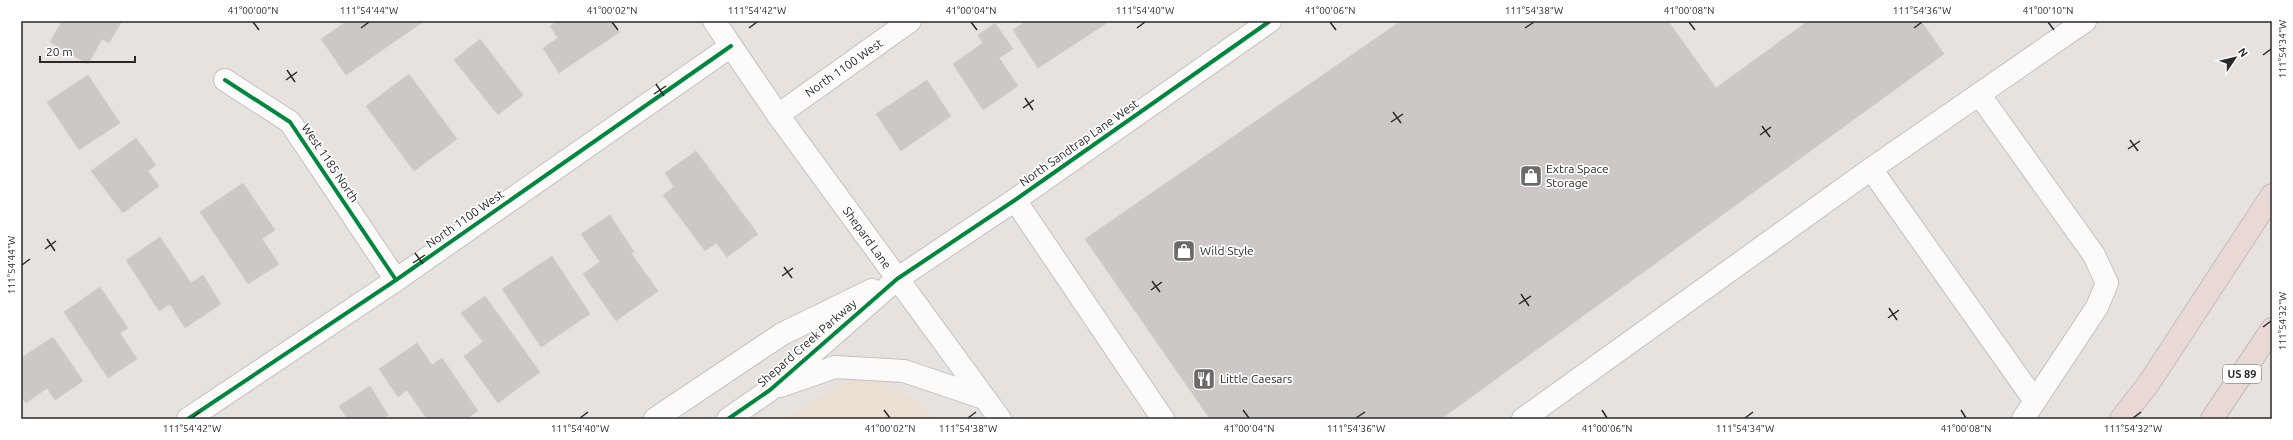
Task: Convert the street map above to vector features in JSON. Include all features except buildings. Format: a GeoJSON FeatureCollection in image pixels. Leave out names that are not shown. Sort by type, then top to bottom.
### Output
{"type":"FeatureCollection","features":[{"type":"Feature","properties":{"kind":"highway"},"geometry":{"type":"LineString","coordinates":[[2121,419],[2149,382],[2272,195]]}},
{"type":"Feature","properties":{"kind":"highway","name":"US 89"},"geometry":{"type":"LineString","coordinates":[[2212,419],[2272,329]]}},
{"type":"Feature","properties":{"kind":"street","name":"Shepard Lane"},"geometry":{"type":"LineString","coordinates":[[714,21],[778,115],[1000,419]]}},
{"type":"Feature","properties":{"kind":"street","name":"North 1100 West"},"geometry":{"type":"LineString","coordinates":[[778,115],[910,21]]}},
{"type":"Feature","properties":{"kind":"street","name":"North Sandtrap Lane West"},"geometry":{"type":"LineString","coordinates":[[897,279],[1015,200],[1270,21]]}},
{"type":"Feature","properties":{"kind":"street"},"geometry":{"type":"LineString","coordinates":[[1523,419],[1871,169],[2085,21]]}},
{"type":"Feature","properties":{"kind":"street","name":"North 1100 West"},"geometry":{"type":"LineString","coordinates":[[188,419],[396,280],[731,46]]}},
{"type":"Feature","properties":{"kind":"street","name":"West 1185 North"},"geometry":{"type":"LineString","coordinates":[[225,80],[290,122],[396,280]]}},
{"type":"Feature","properties":{"kind":"street"},"geometry":{"type":"LineString","coordinates":[[1980,94],[2094,255],[2107,283],[2097,307],[2023,419]]}},
{"type":"Feature","properties":{"kind":"street"},"geometry":{"type":"LineString","coordinates":[[1871,169],[2035,401]]}},
{"type":"Feature","properties":{"kind":"street"},"geometry":{"type":"LineString","coordinates":[[1015,200],[1163,419]]}},
{"type":"Feature","properties":{"kind":"street","name":"Shepard Creek Parkway"},"geometry":{"type":"LineString","coordinates":[[728,419],[770,390],[897,279]]}},
{"type":"Feature","properties":{"kind":"street","name":"Shepard Creek Parkway"},"geometry":{"type":"LineString","coordinates":[[655,419],[782,334],[897,279]]}},
{"type":"Feature","properties":{"kind":"street"},"geometry":{"type":"LineString","coordinates":[[770,390],[834,368],[904,371],[984,398]]}},
{"type":"Feature","properties":{"kind":"shaded area"},"geometry":{"type":"Polygon","coordinates":[[[861,378],[879,380],[890,385],[911,398],[935,419],[786,419],[831,389],[852,379],[861,378]]]}},
{"type":"Feature","properties":{"kind":"cycle path"},"geometry":{"type":"LineString","coordinates":[[728,419],[770,390],[897,279],[1015,200],[1270,21]]}},
{"type":"Feature","properties":{"kind":"cycle path"},"geometry":{"type":"LineString","coordinates":[[188,419],[396,280],[731,46]]}},
{"type":"Feature","properties":{"kind":"cycle path"},"geometry":{"type":"LineString","coordinates":[[225,80],[290,122],[396,280]]}},
{"type":"Feature","properties":{"kind":"place","name":"Extra Space Storage"},"geometry":{"type":"Point","coordinates":[1531,176]}},
{"type":"Feature","properties":{"kind":"place","name":"Wild Style"},"geometry":{"type":"Point","coordinates":[1184,251]}},
{"type":"Feature","properties":{"kind":"place","name":"Little Caesars"},"geometry":{"type":"Point","coordinates":[1204,379]}}]}
